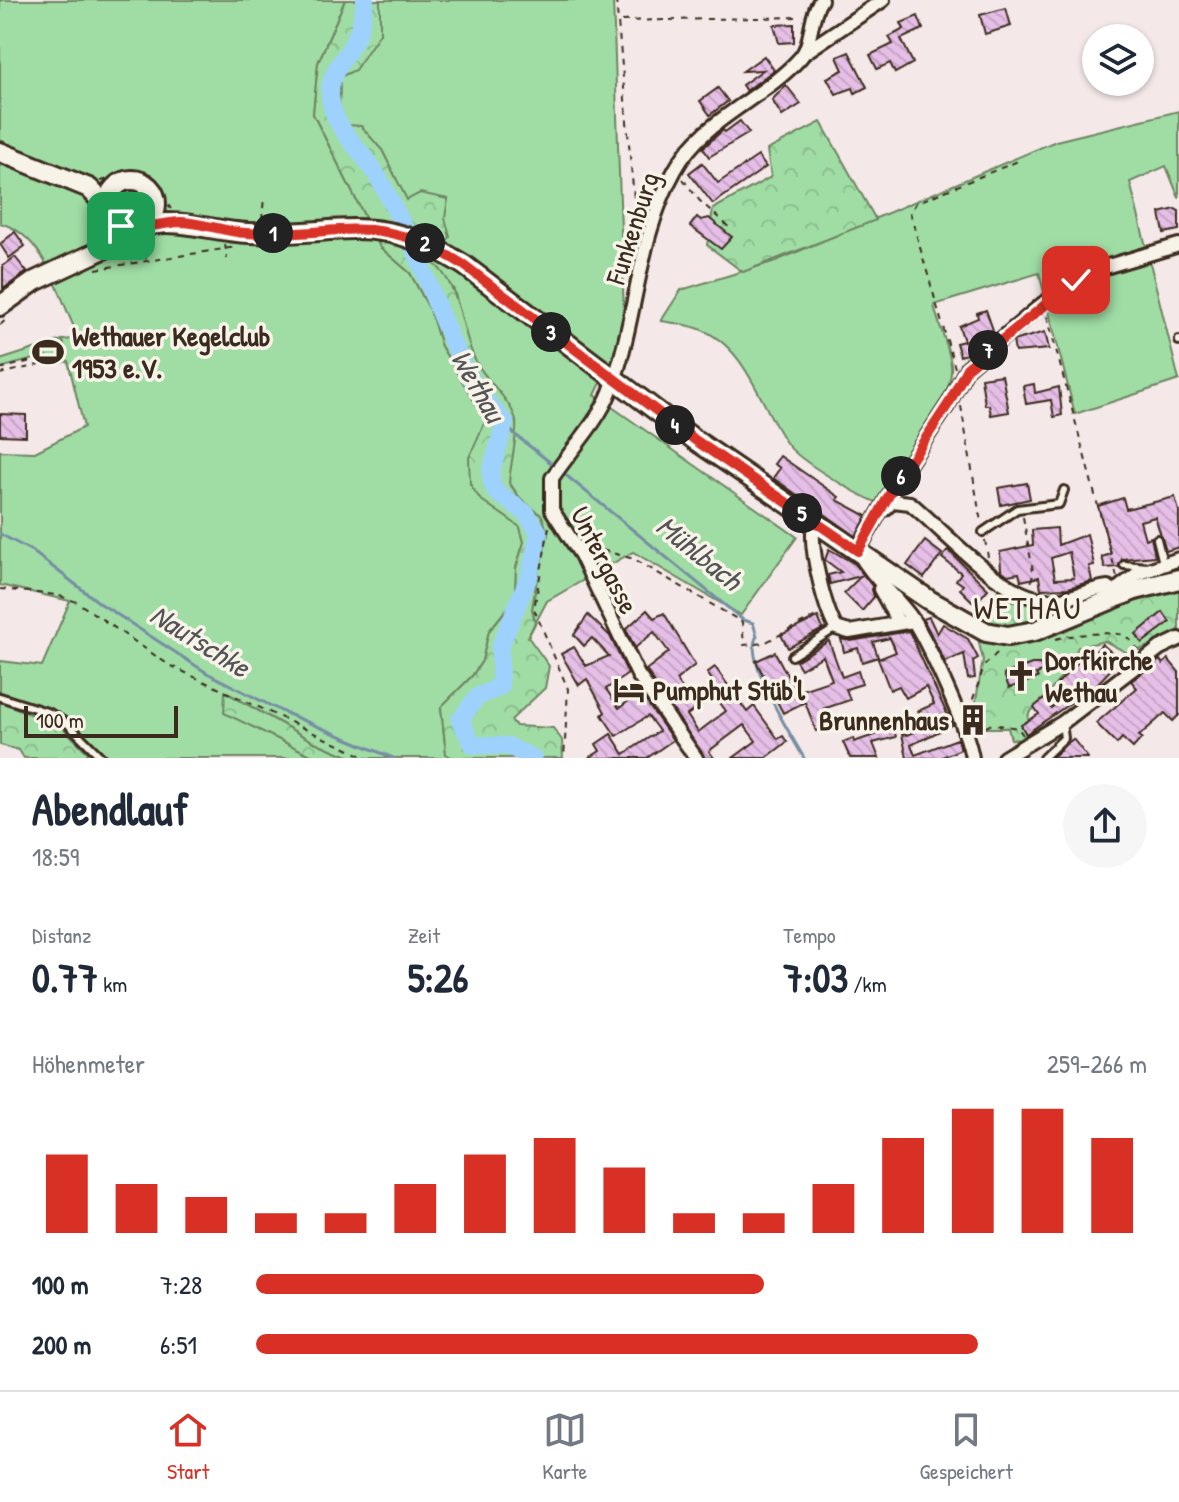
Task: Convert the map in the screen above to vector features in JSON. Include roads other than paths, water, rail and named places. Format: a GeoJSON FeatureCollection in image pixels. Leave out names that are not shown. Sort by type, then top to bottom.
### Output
{"type":"FeatureCollection","features":[{"type":"Feature","properties":{"kind":"main road"},"geometry":{"type":"LineString","coordinates":[[0,152],[89,188],[121,226],[141,230]]}},
{"type":"Feature","properties":{"kind":"main road"},"geometry":{"type":"LineString","coordinates":[[89,188],[130,180],[142,182],[151,189],[156,200],[181,222]]}},
{"type":"Feature","properties":{"kind":"main road"},"geometry":{"type":"LineString","coordinates":[[102,248],[111,191],[119,184]]}},
{"type":"Feature","properties":{"kind":"main road"},"geometry":{"type":"LineString","coordinates":[[141,230],[154,214],[156,200]]}},
{"type":"Feature","properties":{"kind":"main road"},"geometry":{"type":"LineString","coordinates":[[0,306],[35,281],[102,248],[141,230],[181,222],[262,233],[347,227],[388,231],[427,244],[464,265],[695,440],[955,615],[997,635],[1043,629],[1119,588],[1179,579]]}},
{"type":"Feature","properties":{"kind":"street","name":"Funkenburg"},"geometry":{"type":"LineString","coordinates":[[615,379],[642,261],[661,197],[675,169],[696,139],[781,77],[804,53],[883,0]]}},
{"type":"Feature","properties":{"kind":"street"},"geometry":{"type":"LineString","coordinates":[[804,53],[818,1]]}},
{"type":"Feature","properties":{"kind":"street"},"geometry":{"type":"LineString","coordinates":[[899,623],[858,551],[883,511],[893,488],[949,403],[967,368],[1044,303],[1100,267],[1179,245]]}},
{"type":"Feature","properties":{"kind":"street","name":"Untergasse"},"geometry":{"type":"LineString","coordinates":[[615,379],[607,398],[552,478],[549,489],[552,510],[574,543],[638,675],[696,758]]}},
{"type":"Feature","properties":{"kind":"street"},"geometry":{"type":"LineString","coordinates":[[883,511],[893,501],[910,503],[994,578],[1025,596],[1054,600],[1108,587],[1119,588],[1124,582],[1157,565],[1179,559]]}},
{"type":"Feature","properties":{"kind":"street"},"geometry":{"type":"LineString","coordinates":[[815,522],[812,539],[829,614],[843,630],[913,621]]}},
{"type":"Feature","properties":{"kind":"street"},"geometry":{"type":"LineString","coordinates":[[875,579],[913,621],[967,736],[972,758]]}},
{"type":"Feature","properties":{"kind":"street"},"geometry":{"type":"LineString","coordinates":[[1004,758],[1062,723],[1146,659],[1179,639]]}},
{"type":"Feature","properties":{"kind":"lane"},"geometry":{"type":"LineString","coordinates":[[983,532],[1023,508],[1059,504],[1064,490]]}},
{"type":"Feature","properties":{"kind":"lane"},"geometry":{"type":"LineString","coordinates":[[1124,565],[1157,565],[1157,539]]}},
{"type":"Feature","properties":{"kind":"lane"},"geometry":{"type":"LineString","coordinates":[[792,656],[843,630]]}},
{"type":"Feature","properties":{"kind":"lane"},"geometry":{"type":"LineString","coordinates":[[0,697],[50,713],[68,724],[102,758]]}},
{"type":"Feature","properties":{"kind":"lane"},"geometry":{"type":"LineString","coordinates":[[1043,758],[1064,738],[1062,723]]}},
{"type":"Feature","properties":{"kind":"waterway","name":"Wethau"},"geometry":{"type":"LineString","coordinates":[[365,0],[356,36],[332,81],[332,108],[396,211],[466,369],[490,406],[505,422],[491,472],[496,492],[526,513],[539,533],[530,574],[500,647],[500,687],[477,697],[460,720],[473,745],[508,746],[533,758]]}},
{"type":"Feature","properties":{"kind":"waterway","name":"Mühlbach"},"geometry":{"type":"LineString","coordinates":[[505,422],[513,433],[556,467]]}},
{"type":"Feature","properties":{"kind":"waterway","name":"Mühlbach"},"geometry":{"type":"LineString","coordinates":[[562,472],[743,620],[753,623],[757,636],[754,647],[756,661],[762,678],[804,758]]}},
{"type":"Feature","properties":{"kind":"waterway","name":"Nautschke"},"geometry":{"type":"LineString","coordinates":[[0,534],[32,551],[101,604],[207,673],[281,711],[393,758]]}},
{"type":"Feature","properties":{"kind":"place","name":"Wethauer Kegelclub 1953 e.V."},"geometry":{"type":"Point","coordinates":[48,352]}},
{"type":"Feature","properties":{"kind":"place","name":"Dorfkirche Wethau"},"geometry":{"type":"Point","coordinates":[1021,676]}},
{"type":"Feature","properties":{"kind":"place","name":"Pumphut Stüb'l"},"geometry":{"type":"Point","coordinates":[629,690]}},
{"type":"Feature","properties":{"kind":"place","name":"Brunnenhaus"},"geometry":{"type":"Point","coordinates":[973,720]}},
{"type":"Feature","properties":{"kind":"district","name":"WETHAU"},"geometry":{"type":"Point","coordinates":[1028,608]}}]}
